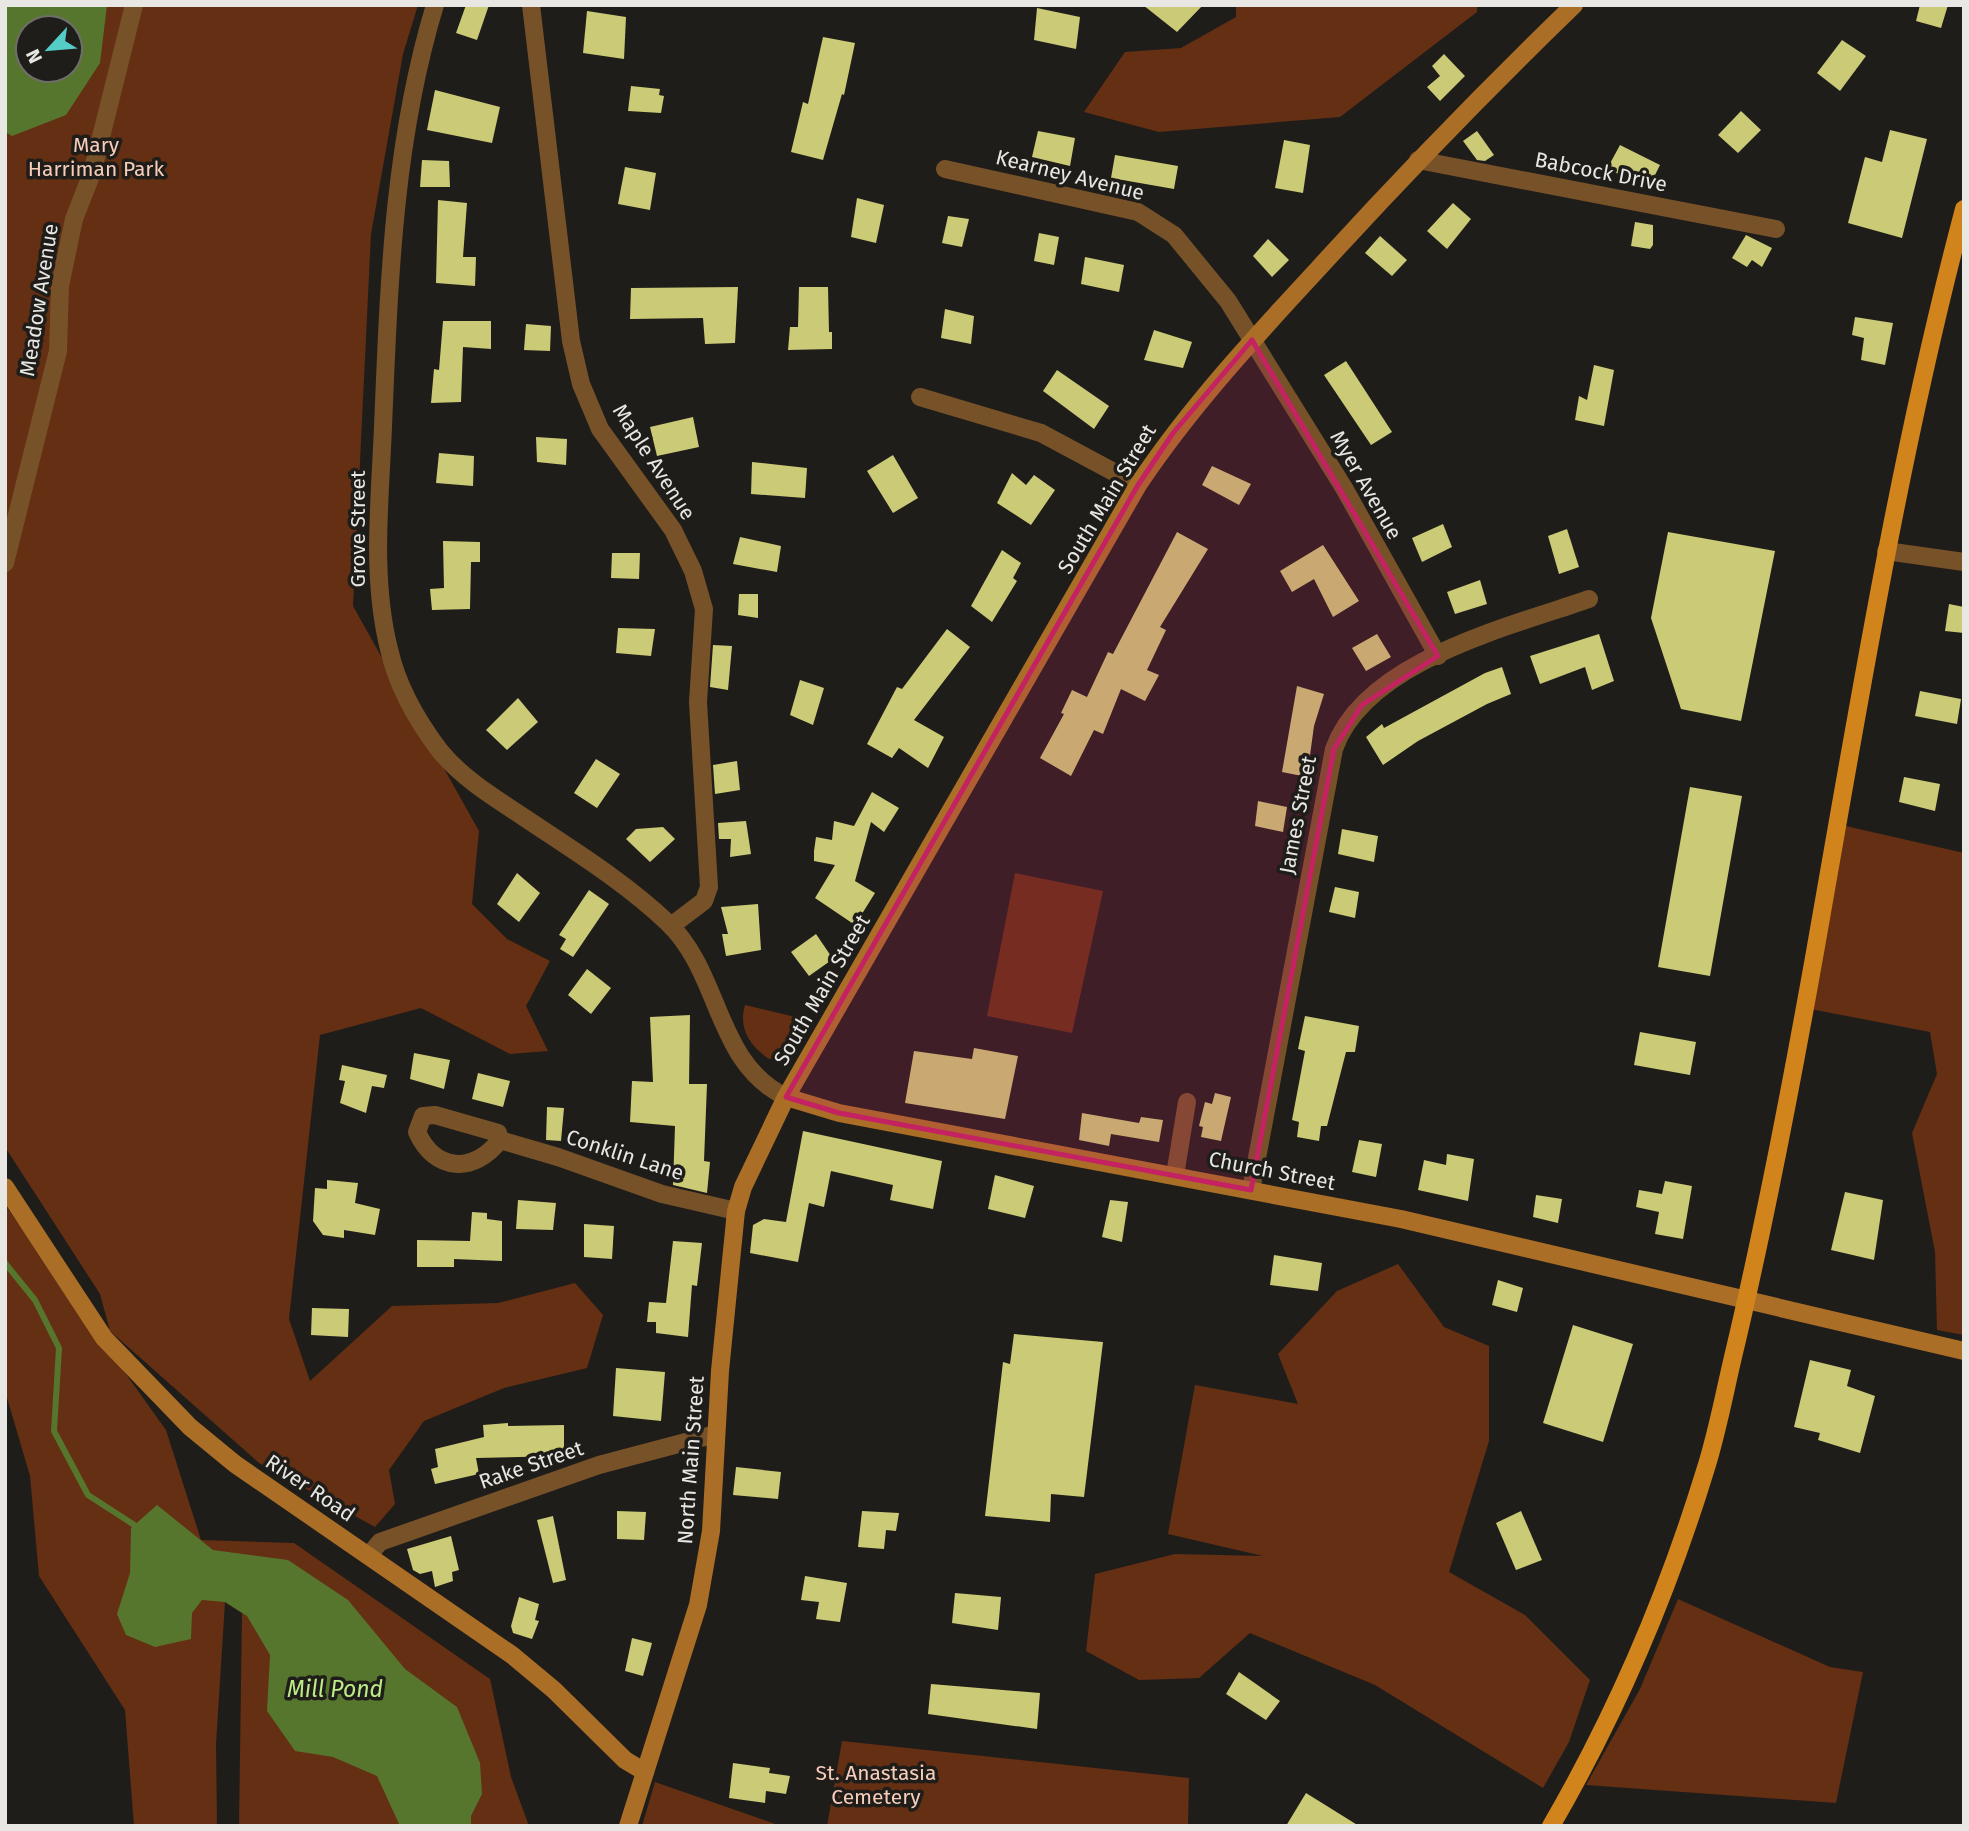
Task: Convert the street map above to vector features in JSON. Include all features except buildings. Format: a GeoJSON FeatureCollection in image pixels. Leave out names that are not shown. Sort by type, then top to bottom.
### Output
{"type":"FeatureCollection","features":[{"type":"Feature","properties":{"kind":"main road"},"geometry":{"type":"LineString","coordinates":[[1551,1826],[1587,1764],[1664,1593],[1706,1468],[1746,1302],[1794,1067],[1886,551],[1943,287],[1964,209]]}},
{"type":"Feature","properties":{"kind":"street","name":"Meadow Avenue"},"geometry":{"type":"LineString","coordinates":[[5,563],[58,351],[60,286],[74,219],[92,173],[134,5]]}},
{"type":"Feature","properties":{"kind":"street","name":"Grove Street"},"geometry":{"type":"LineString","coordinates":[[435,5],[411,97],[398,173],[390,259],[378,576],[389,651],[414,714],[442,753],[475,784],[625,885],[671,926],[701,967],[740,1060],[766,1087],[786,1097]]}},
{"type":"Feature","properties":{"kind":"street","name":"Maple Avenue"},"geometry":{"type":"LineString","coordinates":[[531,5],[571,341],[581,384],[600,429],[673,530],[693,571],[704,609],[698,716],[709,887],[704,901],[671,926]]}},
{"type":"Feature","properties":{"kind":"street","name":"South Main Street"},"geometry":{"type":"LineString","coordinates":[[786,1097],[1138,485],[1173,433],[1252,340],[1418,160],[1574,5]]}},
{"type":"Feature","properties":{"kind":"street","name":"Babcock Drive"},"geometry":{"type":"LineString","coordinates":[[1418,160],[1776,229]]}},
{"type":"Feature","properties":{"kind":"street","name":"Kearney Avenue"},"geometry":{"type":"LineString","coordinates":[[945,169],[1138,212],[1174,235],[1196,258],[1252,340]]}},
{"type":"Feature","properties":{"kind":"street","name":"Myer Avenue"},"geometry":{"type":"LineString","coordinates":[[1252,340],[1343,488],[1438,656]]}},
{"type":"Feature","properties":{"kind":"street"},"geometry":{"type":"LineString","coordinates":[[920,397],[1041,433],[1138,485]]}},
{"type":"Feature","properties":{"kind":"street"},"geometry":{"type":"LineString","coordinates":[[1886,551],[1964,562]]}},
{"type":"Feature","properties":{"kind":"street","name":"James Street"},"geometry":{"type":"LineString","coordinates":[[1251,1190],[1334,750],[1347,720],[1398,677],[1438,656],[1469,641],[1589,599]]}},
{"type":"Feature","properties":{"kind":"street","name":"Church Street"},"geometry":{"type":"LineString","coordinates":[[786,1097],[839,1113],[1401,1219],[1964,1351]]}},
{"type":"Feature","properties":{"kind":"street","name":"North Main Street"},"geometry":{"type":"LineString","coordinates":[[628,1826],[698,1605],[711,1531],[716,1434],[736,1211],[743,1187],[786,1097]]}},
{"type":"Feature","properties":{"kind":"street"},"geometry":{"type":"LineString","coordinates":[[1175,1175],[1187,1102]]}},
{"type":"Feature","properties":{"kind":"street","name":"Conklin Lane"},"geometry":{"type":"LineString","coordinates":[[500,1140],[558,1157],[662,1194],[736,1211]]}},
{"type":"Feature","properties":{"kind":"street","name":"River Road"},"geometry":{"type":"LineString","coordinates":[[5,1187],[104,1338],[150,1389],[235,1464],[512,1655],[554,1690],[625,1760],[645,1772]]}},
{"type":"Feature","properties":{"kind":"street","name":"Rake Street"},"geometry":{"type":"LineString","coordinates":[[369,1555],[380,1542],[586,1469],[716,1434]]}},
{"type":"Feature","properties":{"kind":"highlighted area"},"geometry":{"type":"Polygon","coordinates":[[[1252,340],[1438,656],[1362,705],[1334,749],[1251,1190],[839,1113],[786,1097],[1138,485],[1173,433],[1252,340]]]}},
{"type":"Feature","properties":{"kind":"green space","name":"Mary Harriman Park"},"geometry":{"type":"Polygon","coordinates":[[[5,5],[418,5],[403,54],[371,234],[353,606],[479,831],[472,904],[507,939],[550,961],[526,1006],[548,1051],[510,1054],[421,1008],[320,1035],[289,1319],[310,1381],[392,1306],[498,1303],[575,1283],[603,1315],[587,1368],[504,1388],[424,1421],[389,1470],[395,1504],[375,1527],[259,1463],[110,1331],[100,1294],[5,1147],[5,5]]]}},
{"type":"Feature","properties":{"kind":"green space"},"geometry":{"type":"Polygon","coordinates":[[[1236,5],[1477,5],[1477,12],[1340,117],[1159,132],[1084,112],[1125,52],[1181,48],[1236,17],[1236,5]]]}},
{"type":"Feature","properties":{"kind":"green space"},"geometry":{"type":"Polygon","coordinates":[[[1837,824],[1964,853],[1964,1335],[1937,1330],[1935,1252],[1912,1133],[1937,1074],[1930,1032],[1805,1008],[1837,824]]]}},
{"type":"Feature","properties":{"kind":"green space"},"geometry":{"type":"Polygon","coordinates":[[[1015,873],[1103,891],[1072,1033],[987,1016],[1015,873]]]}},
{"type":"Feature","properties":{"kind":"green space"},"geometry":{"type":"Polygon","coordinates":[[[745,1005],[804,1019],[780,1057],[769,1059],[751,1043],[743,1022],[745,1005]]]}},
{"type":"Feature","properties":{"kind":"green space"},"geometry":{"type":"Polygon","coordinates":[[[5,1205],[166,1430],[201,1540],[294,1543],[490,1679],[511,1777],[529,1826],[239,1826],[242,1613],[225,1602],[216,1744],[217,1826],[134,1826],[125,1710],[39,1576],[30,1476],[5,1391],[5,1205]]]}},
{"type":"Feature","properties":{"kind":"green space"},"geometry":{"type":"Polygon","coordinates":[[[1398,1264],[1444,1327],[1489,1346],[1489,1441],[1449,1572],[1525,1615],[1590,1680],[1569,1742],[1543,1788],[1375,1685],[1250,1633],[1199,1678],[1139,1680],[1086,1651],[1095,1574],[1175,1554],[1263,1556],[1168,1534],[1195,1385],[1298,1404],[1278,1354],[1337,1291],[1398,1264]]]}},
{"type":"Feature","properties":{"kind":"green space"},"geometry":{"type":"Polygon","coordinates":[[[1678,1599],[1830,1667],[1863,1672],[1836,1803],[1586,1785],[1640,1689],[1678,1599]]]}},
{"type":"Feature","properties":{"kind":"green space","name":"St. Anastasia Cemetery"},"geometry":{"type":"Polygon","coordinates":[[[842,1741],[1189,1778],[1188,1826],[827,1826],[842,1741]]]}},
{"type":"Feature","properties":{"kind":"green space"},"geometry":{"type":"Polygon","coordinates":[[[655,1782],[781,1826],[642,1826],[655,1782]]]}},
{"type":"Feature","properties":{"kind":"water"},"geometry":{"type":"Polygon","coordinates":[[[5,5],[107,5],[100,63],[66,115],[12,136],[5,132],[5,5]]]}},
{"type":"Feature","properties":{"kind":"water","name":"Mill Pond"},"geometry":{"type":"Polygon","coordinates":[[[157,1505],[213,1550],[288,1560],[348,1600],[405,1669],[457,1707],[480,1763],[482,1794],[471,1816],[471,1826],[400,1826],[377,1776],[333,1757],[295,1751],[267,1711],[270,1655],[247,1616],[225,1602],[202,1600],[192,1613],[191,1639],[155,1647],[126,1635],[117,1614],[130,1573],[131,1528],[157,1505]]]}},
{"type":"Feature","properties":{"kind":"waterway"},"geometry":{"type":"LineString","coordinates":[[5,1263],[35,1300],[59,1348],[54,1431],[88,1495],[139,1528]]}}]}
